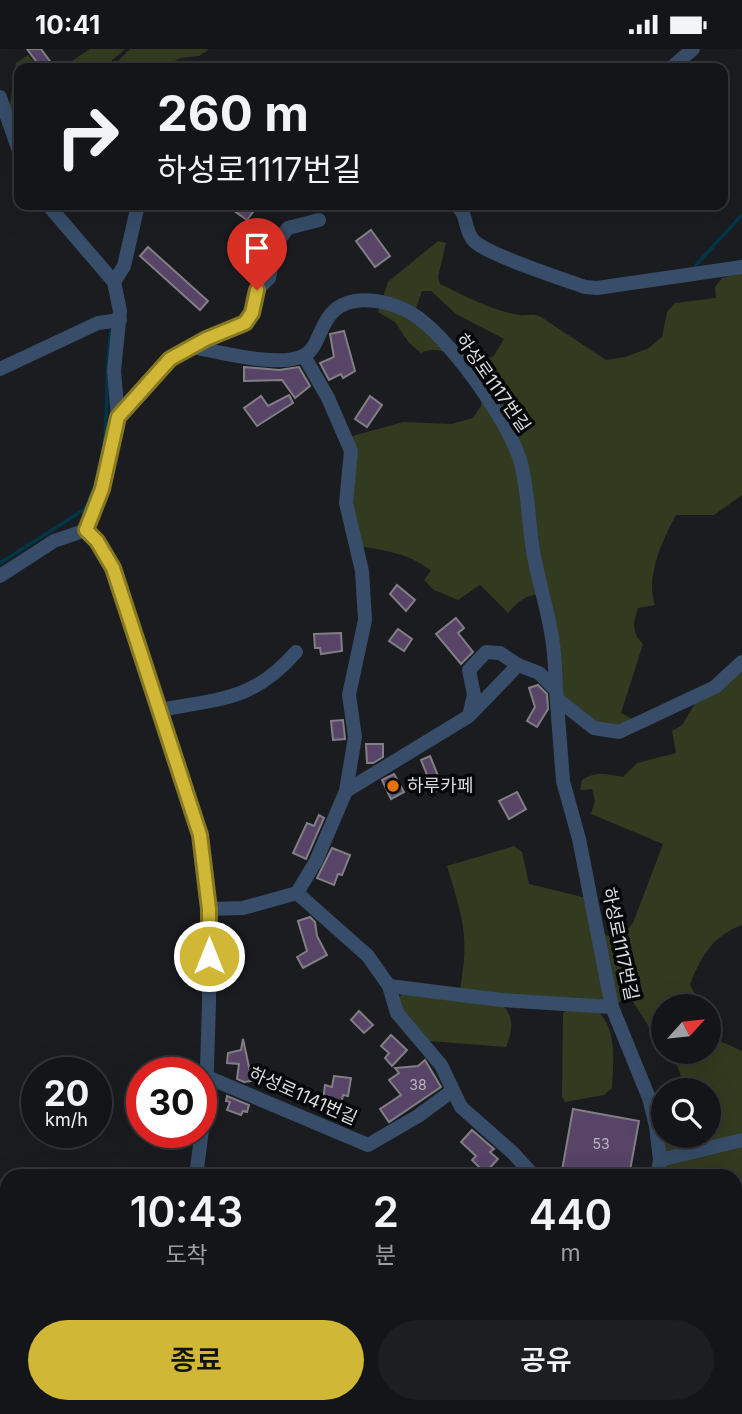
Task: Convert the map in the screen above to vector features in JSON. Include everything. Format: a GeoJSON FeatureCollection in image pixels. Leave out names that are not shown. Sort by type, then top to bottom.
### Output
{"type":"FeatureCollection","features":[{"type":"Feature","properties":{"kind":"street"},"geometry":{"type":"LineString","coordinates":[[677,63],[693,49]]}},
{"type":"Feature","properties":{"kind":"street"},"geometry":{"type":"LineString","coordinates":[[0,97],[14,137]]}},
{"type":"Feature","properties":{"kind":"street"},"geometry":{"type":"LineString","coordinates":[[0,576],[54,541],[86,530],[102,489],[118,417],[114,371],[120,320],[114,282],[52,210]]}},
{"type":"Feature","properties":{"kind":"street"},"geometry":{"type":"LineString","coordinates":[[114,282],[124,266],[137,210]]}},
{"type":"Feature","properties":{"kind":"street"},"geometry":{"type":"LineString","coordinates":[[460,210],[465,215],[468,233],[482,247],[585,287],[597,288],[742,267]]}},
{"type":"Feature","properties":{"kind":"street"},"geometry":{"type":"LineString","coordinates":[[118,417],[170,359],[245,323],[252,313],[257,290],[269,278],[276,245],[281,237],[288,228],[319,221]]}},
{"type":"Feature","properties":{"kind":"street","name":"하성로1117번길"},"geometry":{"type":"LineString","coordinates":[[304,356],[311,349],[326,318],[355,301],[372,300],[411,314],[427,325],[461,363],[505,426],[520,459],[539,584],[552,633],[563,781],[579,839],[612,1007],[651,1105],[660,1160],[658,1169]]}},
{"type":"Feature","properties":{"kind":"street"},"geometry":{"type":"LineString","coordinates":[[0,369],[98,323],[120,320]]}},
{"type":"Feature","properties":{"kind":"street"},"geometry":{"type":"LineString","coordinates":[[193,347],[269,359],[304,356],[328,398],[351,451],[346,503],[365,591],[364,632],[349,695],[355,737],[346,791],[316,861],[297,893],[243,908],[209,909]]}},
{"type":"Feature","properties":{"kind":"street"},"geometry":{"type":"LineString","coordinates":[[86,530],[97,541],[113,568],[200,835],[209,909],[207,1057]]}},
{"type":"Feature","properties":{"kind":"street"},"geometry":{"type":"LineString","coordinates":[[469,716],[474,695],[468,670],[486,652],[494,651],[517,665],[539,673],[556,694],[594,728],[619,731],[715,687],[742,662]]}},
{"type":"Feature","properties":{"kind":"street"},"geometry":{"type":"LineString","coordinates":[[161,710],[250,691],[276,674],[296,652]]}},
{"type":"Feature","properties":{"kind":"street"},"geometry":{"type":"LineString","coordinates":[[346,791],[469,716],[517,665]]}},
{"type":"Feature","properties":{"kind":"street"},"geometry":{"type":"LineString","coordinates":[[297,893],[368,956],[389,986],[397,1013],[441,1065],[452,1091],[467,1115],[499,1140],[527,1169]]}},
{"type":"Feature","properties":{"kind":"street"},"geometry":{"type":"LineString","coordinates":[[389,986],[501,1000],[612,1007]]}},
{"type":"Feature","properties":{"kind":"street","name":"하성로1141번길"},"geometry":{"type":"LineString","coordinates":[[217,1081],[369,1145],[418,1116],[452,1091]]}},
{"type":"Feature","properties":{"kind":"street"},"geometry":{"type":"LineString","coordinates":[[660,1160],[742,1140]]}},
{"type":"Feature","properties":{"kind":"street"},"geometry":{"type":"LineString","coordinates":[[197,1169],[201,1148]]}},
{"type":"Feature","properties":{"kind":"green space"},"geometry":{"type":"Polygon","coordinates":[[[90,49],[125,49],[109,63],[69,63],[90,49]]]}},
{"type":"Feature","properties":{"kind":"green space"},"geometry":{"type":"Polygon","coordinates":[[[130,49],[209,49],[199,56],[181,58],[170,63],[116,63],[130,49]]]}},
{"type":"Feature","properties":{"kind":"green space"},"geometry":{"type":"Polygon","coordinates":[[[28,55],[35,63],[16,63],[28,55]]]}},
{"type":"Feature","properties":{"kind":"green space"},"geometry":{"type":"Polygon","coordinates":[[[14,77],[14,118],[9,112],[14,77]]]}},
{"type":"Feature","properties":{"kind":"green space"},"geometry":{"type":"Polygon","coordinates":[[[438,241],[446,243],[438,277],[440,284],[499,310],[541,317],[606,360],[625,357],[649,348],[662,337],[667,312],[675,303],[716,298],[715,287],[722,278],[742,273],[742,495],[714,515],[676,515],[666,535],[657,558],[652,583],[655,605],[638,608],[634,623],[636,635],[643,644],[621,713],[636,721],[605,729],[563,695],[545,594],[524,599],[508,613],[480,585],[458,600],[434,590],[424,580],[431,571],[415,560],[360,546],[351,514],[349,437],[403,422],[451,424],[473,418],[481,406],[484,382],[473,367],[482,358],[493,357],[504,339],[456,314],[431,291],[422,291],[416,308],[428,319],[451,355],[436,350],[421,353],[409,343],[395,322],[378,312],[388,282],[438,241]]]}},
{"type":"Feature","properties":{"kind":"green space"},"geometry":{"type":"Polygon","coordinates":[[[742,668],[742,925],[723,935],[709,948],[690,985],[695,994],[651,994],[651,1030],[630,997],[618,1003],[523,998],[460,989],[464,954],[463,926],[447,866],[514,846],[522,852],[529,884],[586,898],[593,927],[607,936],[625,933],[633,923],[663,844],[591,814],[595,801],[592,789],[580,790],[582,780],[597,774],[623,777],[637,763],[676,753],[672,731],[682,725],[696,702],[742,668]]]}},
{"type":"Feature","properties":{"kind":"green space"},"geometry":{"type":"Polygon","coordinates":[[[409,993],[503,1006],[507,1010],[511,1025],[506,1047],[429,1041],[402,1010],[398,1000],[401,995],[409,993]]]}},
{"type":"Feature","properties":{"kind":"green space"},"geometry":{"type":"Polygon","coordinates":[[[568,1009],[598,1011],[609,1028],[613,1048],[612,1088],[604,1095],[565,1102],[562,1097],[563,1013],[568,1009]]]}},
{"type":"Feature","properties":{"kind":"green space"},"geometry":{"type":"Polygon","coordinates":[[[721,1041],[742,1051],[742,1169],[664,1169],[662,1148],[721,1148],[721,1078],[681,1078],[676,1064],[721,1064],[721,1041]]]}},
{"type":"Feature","properties":{"kind":"building"},"geometry":{"type":"Polygon","coordinates":[[[27,49],[41,49],[51,63],[37,63],[27,49]]]}},
{"type":"Feature","properties":{"kind":"building"},"geometry":{"type":"Polygon","coordinates":[[[233,210],[254,210],[247,220],[233,210]]]}},
{"type":"Feature","properties":{"kind":"building"},"geometry":{"type":"Polygon","coordinates":[[[371,230],[390,256],[375,267],[356,241],[371,230]]]}},
{"type":"Feature","properties":{"kind":"building"},"geometry":{"type":"Polygon","coordinates":[[[148,247],[208,301],[200,310],[140,256],[148,247]]]}},
{"type":"Feature","properties":{"kind":"building"},"geometry":{"type":"Polygon","coordinates":[[[344,331],[355,371],[343,378],[341,374],[329,380],[320,363],[334,357],[330,334],[344,331]]]}},
{"type":"Feature","properties":{"kind":"building"},"geometry":{"type":"Polygon","coordinates":[[[244,367],[279,370],[299,367],[310,386],[295,398],[282,380],[244,381],[244,367]]]}},
{"type":"Feature","properties":{"kind":"building"},"geometry":{"type":"Polygon","coordinates":[[[289,395],[293,403],[257,426],[244,408],[261,396],[268,406],[289,395]]]}},
{"type":"Feature","properties":{"kind":"building"},"geometry":{"type":"Polygon","coordinates":[[[370,396],[382,405],[367,427],[355,419],[370,396]]]}},
{"type":"Feature","properties":{"kind":"building"},"geometry":{"type":"Polygon","coordinates":[[[397,585],[415,600],[406,611],[390,594],[397,585]]]}},
{"type":"Feature","properties":{"kind":"building"},"geometry":{"type":"Polygon","coordinates":[[[456,618],[464,628],[458,633],[473,652],[461,664],[436,634],[456,618]]]}},
{"type":"Feature","properties":{"kind":"building"},"geometry":{"type":"Polygon","coordinates":[[[398,629],[412,639],[404,651],[389,641],[398,629]]]}},
{"type":"Feature","properties":{"kind":"building"},"geometry":{"type":"Polygon","coordinates":[[[341,633],[342,651],[321,654],[320,648],[315,648],[314,634],[341,633]]]}},
{"type":"Feature","properties":{"kind":"building"},"geometry":{"type":"Polygon","coordinates":[[[538,685],[547,694],[548,709],[537,727],[527,721],[535,707],[529,688],[538,685]]]}},
{"type":"Feature","properties":{"kind":"building"},"geometry":{"type":"Polygon","coordinates":[[[343,720],[345,739],[333,740],[331,721],[343,720]]]}},
{"type":"Feature","properties":{"kind":"building"},"geometry":{"type":"Polygon","coordinates":[[[366,744],[383,744],[383,757],[373,763],[367,763],[366,744]]]}},
{"type":"Feature","properties":{"kind":"building"},"geometry":{"type":"Polygon","coordinates":[[[430,756],[443,788],[434,792],[421,760],[430,756]]]}},
{"type":"Feature","properties":{"kind":"building","name":"하루카페"},"geometry":{"type":"Polygon","coordinates":[[[394,774],[404,792],[391,799],[382,780],[394,774]]]}},
{"type":"Feature","properties":{"kind":"building"},"geometry":{"type":"Polygon","coordinates":[[[517,792],[526,809],[509,819],[499,801],[517,792]]]}},
{"type":"Feature","properties":{"kind":"building"},"geometry":{"type":"Polygon","coordinates":[[[319,815],[324,818],[306,859],[293,853],[307,823],[314,826],[319,815]]]}},
{"type":"Feature","properties":{"kind":"building"},"geometry":{"type":"Polygon","coordinates":[[[332,848],[350,855],[342,875],[338,874],[334,885],[317,878],[332,848]]]}},
{"type":"Feature","properties":{"kind":"building"},"geometry":{"type":"Polygon","coordinates":[[[310,917],[315,922],[317,936],[327,955],[303,968],[297,957],[307,951],[298,921],[310,917]]]}},
{"type":"Feature","properties":{"kind":"building"},"geometry":{"type":"Polygon","coordinates":[[[359,1011],[373,1025],[364,1033],[351,1020],[359,1011]]]}},
{"type":"Feature","properties":{"kind":"building"},"geometry":{"type":"Polygon","coordinates":[[[391,1035],[407,1050],[392,1066],[385,1058],[389,1053],[381,1046],[391,1035]]]}},
{"type":"Feature","properties":{"kind":"building"},"geometry":{"type":"Polygon","coordinates":[[[243,1039],[252,1081],[244,1082],[237,1079],[239,1064],[227,1063],[228,1053],[241,1050],[243,1039]]]}},
{"type":"Feature","properties":{"kind":"building"},"geometry":{"type":"Polygon","coordinates":[[[425,1060],[441,1087],[389,1122],[380,1109],[401,1095],[389,1080],[399,1073],[395,1068],[418,1066],[425,1060]]]}},
{"type":"Feature","properties":{"kind":"building"},"geometry":{"type":"Polygon","coordinates":[[[334,1076],[351,1078],[348,1096],[343,1095],[341,1104],[323,1101],[325,1085],[332,1087],[334,1076]]]}},
{"type":"Feature","properties":{"kind":"building"},"geometry":{"type":"Polygon","coordinates":[[[227,1096],[249,1105],[247,1112],[243,1111],[241,1115],[227,1110],[230,1102],[226,1101],[227,1096]]]}},
{"type":"Feature","properties":{"kind":"building"},"geometry":{"type":"Polygon","coordinates":[[[573,1109],[639,1121],[630,1169],[562,1169],[573,1109]]]}},
{"type":"Feature","properties":{"kind":"building"},"geometry":{"type":"Polygon","coordinates":[[[472,1130],[494,1149],[490,1152],[498,1159],[489,1169],[481,1169],[472,1160],[476,1156],[461,1142],[472,1130]]]}},
{"type":"Feature","properties":{"kind":"waterway"},"geometry":{"type":"LineString","coordinates":[[696,265],[742,215]]}},
{"type":"Feature","properties":{"kind":"waterway"},"geometry":{"type":"LineString","coordinates":[[102,458],[111,331]]}},
{"type":"Feature","properties":{"kind":"waterway"},"geometry":{"type":"LineString","coordinates":[[0,563],[85,509],[100,465]]}},
{"type":"Feature","properties":{"kind":"place","name":"하루카페"},"geometry":{"type":"Point","coordinates":[393,786]}},
{"type":"Feature","properties":{"kind":"route"},"geometry":{"type":"LineString","coordinates":[[209,956],[209,909],[200,835],[113,568],[97,541],[86,530],[102,489],[118,417],[170,359],[206,339],[245,323],[252,313],[257,290]]}}]}
